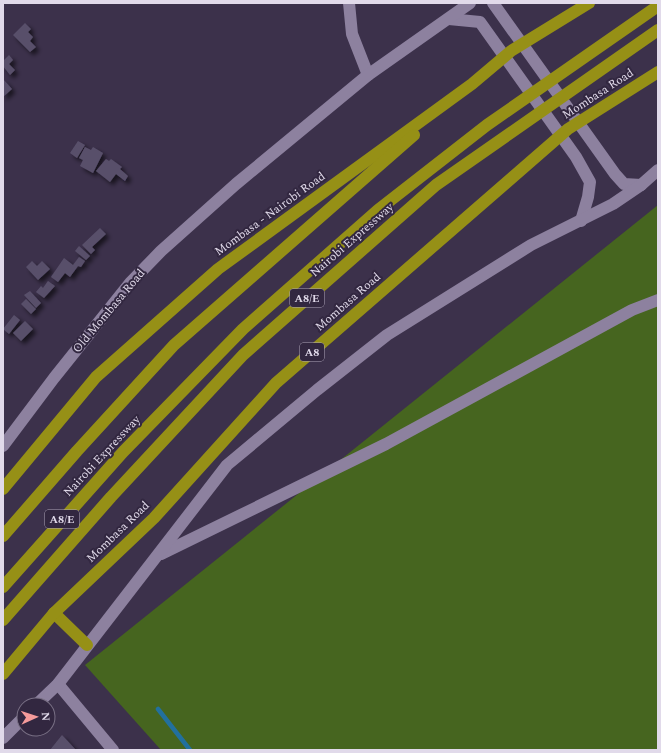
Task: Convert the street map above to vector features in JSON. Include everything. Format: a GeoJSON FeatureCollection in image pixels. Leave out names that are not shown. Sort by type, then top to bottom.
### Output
{"type":"FeatureCollection","features":[{"type":"Feature","properties":{"kind":"highway","name":"Mombasa - Nairobi Road"},"geometry":{"type":"LineString","coordinates":[[3,489],[96,377],[218,269],[472,84],[511,51],[589,3]]}},
{"type":"Feature","properties":{"kind":"highway","name":"Nairobi Expressway"},"geometry":{"type":"LineString","coordinates":[[3,587],[123,452],[249,324],[378,210],[474,134],[658,6]]}},
{"type":"Feature","properties":{"kind":"highway","name":"Nairobi Expressway"},"geometry":{"type":"LineString","coordinates":[[3,620],[111,497],[243,354],[436,185],[658,30]]}},
{"type":"Feature","properties":{"kind":"highway","name":"Mombasa Road"},"geometry":{"type":"LineString","coordinates":[[3,674],[54,614],[154,518],[276,383],[568,129],[658,72]]}},
{"type":"Feature","properties":{"kind":"highway"},"geometry":{"type":"LineString","coordinates":[[3,536],[77,450],[174,345],[472,84]]}},
{"type":"Feature","properties":{"kind":"highway"},"geometry":{"type":"LineString","coordinates":[[54,614],[87,646]]}},
{"type":"Feature","properties":{"kind":"street"},"geometry":{"type":"LineString","coordinates":[[349,3],[352,34],[368,75]]}},
{"type":"Feature","properties":{"kind":"street","name":"Old Mombasa Road"},"geometry":{"type":"LineString","coordinates":[[3,446],[54,378],[130,283],[161,251],[230,190],[368,75],[470,3]]}},
{"type":"Feature","properties":{"kind":"street"},"geometry":{"type":"LineString","coordinates":[[493,3],[615,174],[624,184],[640,185]]}},
{"type":"Feature","properties":{"kind":"street"},"geometry":{"type":"LineString","coordinates":[[449,19],[480,22],[576,157],[590,182],[588,198],[581,221]]}},
{"type":"Feature","properties":{"kind":"street"},"geometry":{"type":"LineString","coordinates":[[44,697],[58,684],[227,465],[317,390],[387,335],[531,245],[613,204],[658,170]]}},
{"type":"Feature","properties":{"kind":"street"},"geometry":{"type":"LineString","coordinates":[[158,555],[386,444],[632,310],[658,300]]}},
{"type":"Feature","properties":{"kind":"street"},"geometry":{"type":"LineString","coordinates":[[58,684],[113,750]]}},
{"type":"Feature","properties":{"kind":"street"},"geometry":{"type":"LineString","coordinates":[[3,738],[16,725]]}},
{"type":"Feature","properties":{"kind":"green space"},"geometry":{"type":"Polygon","coordinates":[[[658,205],[658,750],[161,750],[85,665],[658,205]]]}},
{"type":"Feature","properties":{"kind":"building"},"geometry":{"type":"Polygon","coordinates":[[[25,23],[31,29],[28,32],[33,37],[30,41],[36,47],[30,52],[13,35],[25,23]]]}},
{"type":"Feature","properties":{"kind":"building"},"geometry":{"type":"Polygon","coordinates":[[[9,55],[13,60],[9,64],[15,70],[10,75],[3,66],[3,61],[9,55]]]}},
{"type":"Feature","properties":{"kind":"building"},"geometry":{"type":"Polygon","coordinates":[[[3,79],[12,89],[3,97],[3,79]]]}},
{"type":"Feature","properties":{"kind":"building"},"geometry":{"type":"Polygon","coordinates":[[[78,141],[85,145],[77,158],[70,153],[78,141]]]}},
{"type":"Feature","properties":{"kind":"building"},"geometry":{"type":"Polygon","coordinates":[[[85,147],[91,150],[93,147],[103,153],[93,173],[80,166],[83,160],[79,158],[85,147]]]}},
{"type":"Feature","properties":{"kind":"building"},"geometry":{"type":"Polygon","coordinates":[[[106,159],[109,161],[111,159],[122,167],[120,169],[128,176],[125,181],[116,174],[110,182],[96,171],[106,159]]]}},
{"type":"Feature","properties":{"kind":"building"},"geometry":{"type":"Polygon","coordinates":[[[100,228],[106,234],[92,247],[95,250],[91,254],[82,245],[100,228]]]}},
{"type":"Feature","properties":{"kind":"building"},"geometry":{"type":"Polygon","coordinates":[[[79,246],[90,256],[86,260],[75,251],[79,246]]]}},
{"type":"Feature","properties":{"kind":"building"},"geometry":{"type":"Polygon","coordinates":[[[79,257],[85,261],[81,267],[78,266],[70,277],[65,273],[58,282],[51,277],[64,258],[73,265],[79,257]]]}},
{"type":"Feature","properties":{"kind":"building"},"geometry":{"type":"Polygon","coordinates":[[[32,261],[37,266],[42,261],[50,269],[38,280],[26,267],[32,261]]]}},
{"type":"Feature","properties":{"kind":"building"},"geometry":{"type":"Polygon","coordinates":[[[48,281],[55,286],[44,298],[36,292],[41,286],[43,288],[48,281]]]}},
{"type":"Feature","properties":{"kind":"building"},"geometry":{"type":"Polygon","coordinates":[[[30,291],[41,303],[36,308],[24,295],[30,291]]]}},
{"type":"Feature","properties":{"kind":"building"},"geometry":{"type":"Polygon","coordinates":[[[26,299],[36,309],[31,314],[21,304],[26,299]]]}},
{"type":"Feature","properties":{"kind":"building"},"geometry":{"type":"Polygon","coordinates":[[[14,315],[20,320],[9,334],[3,329],[14,315]]]}},
{"type":"Feature","properties":{"kind":"building"},"geometry":{"type":"Polygon","coordinates":[[[25,321],[33,329],[21,341],[13,333],[25,321]]]}},
{"type":"Feature","properties":{"kind":"building"},"geometry":{"type":"Polygon","coordinates":[[[62,735],[76,750],[50,750],[62,735]]]}},
{"type":"Feature","properties":{"kind":"waterway"},"geometry":{"type":"LineString","coordinates":[[158,709],[190,750]]}}]}
